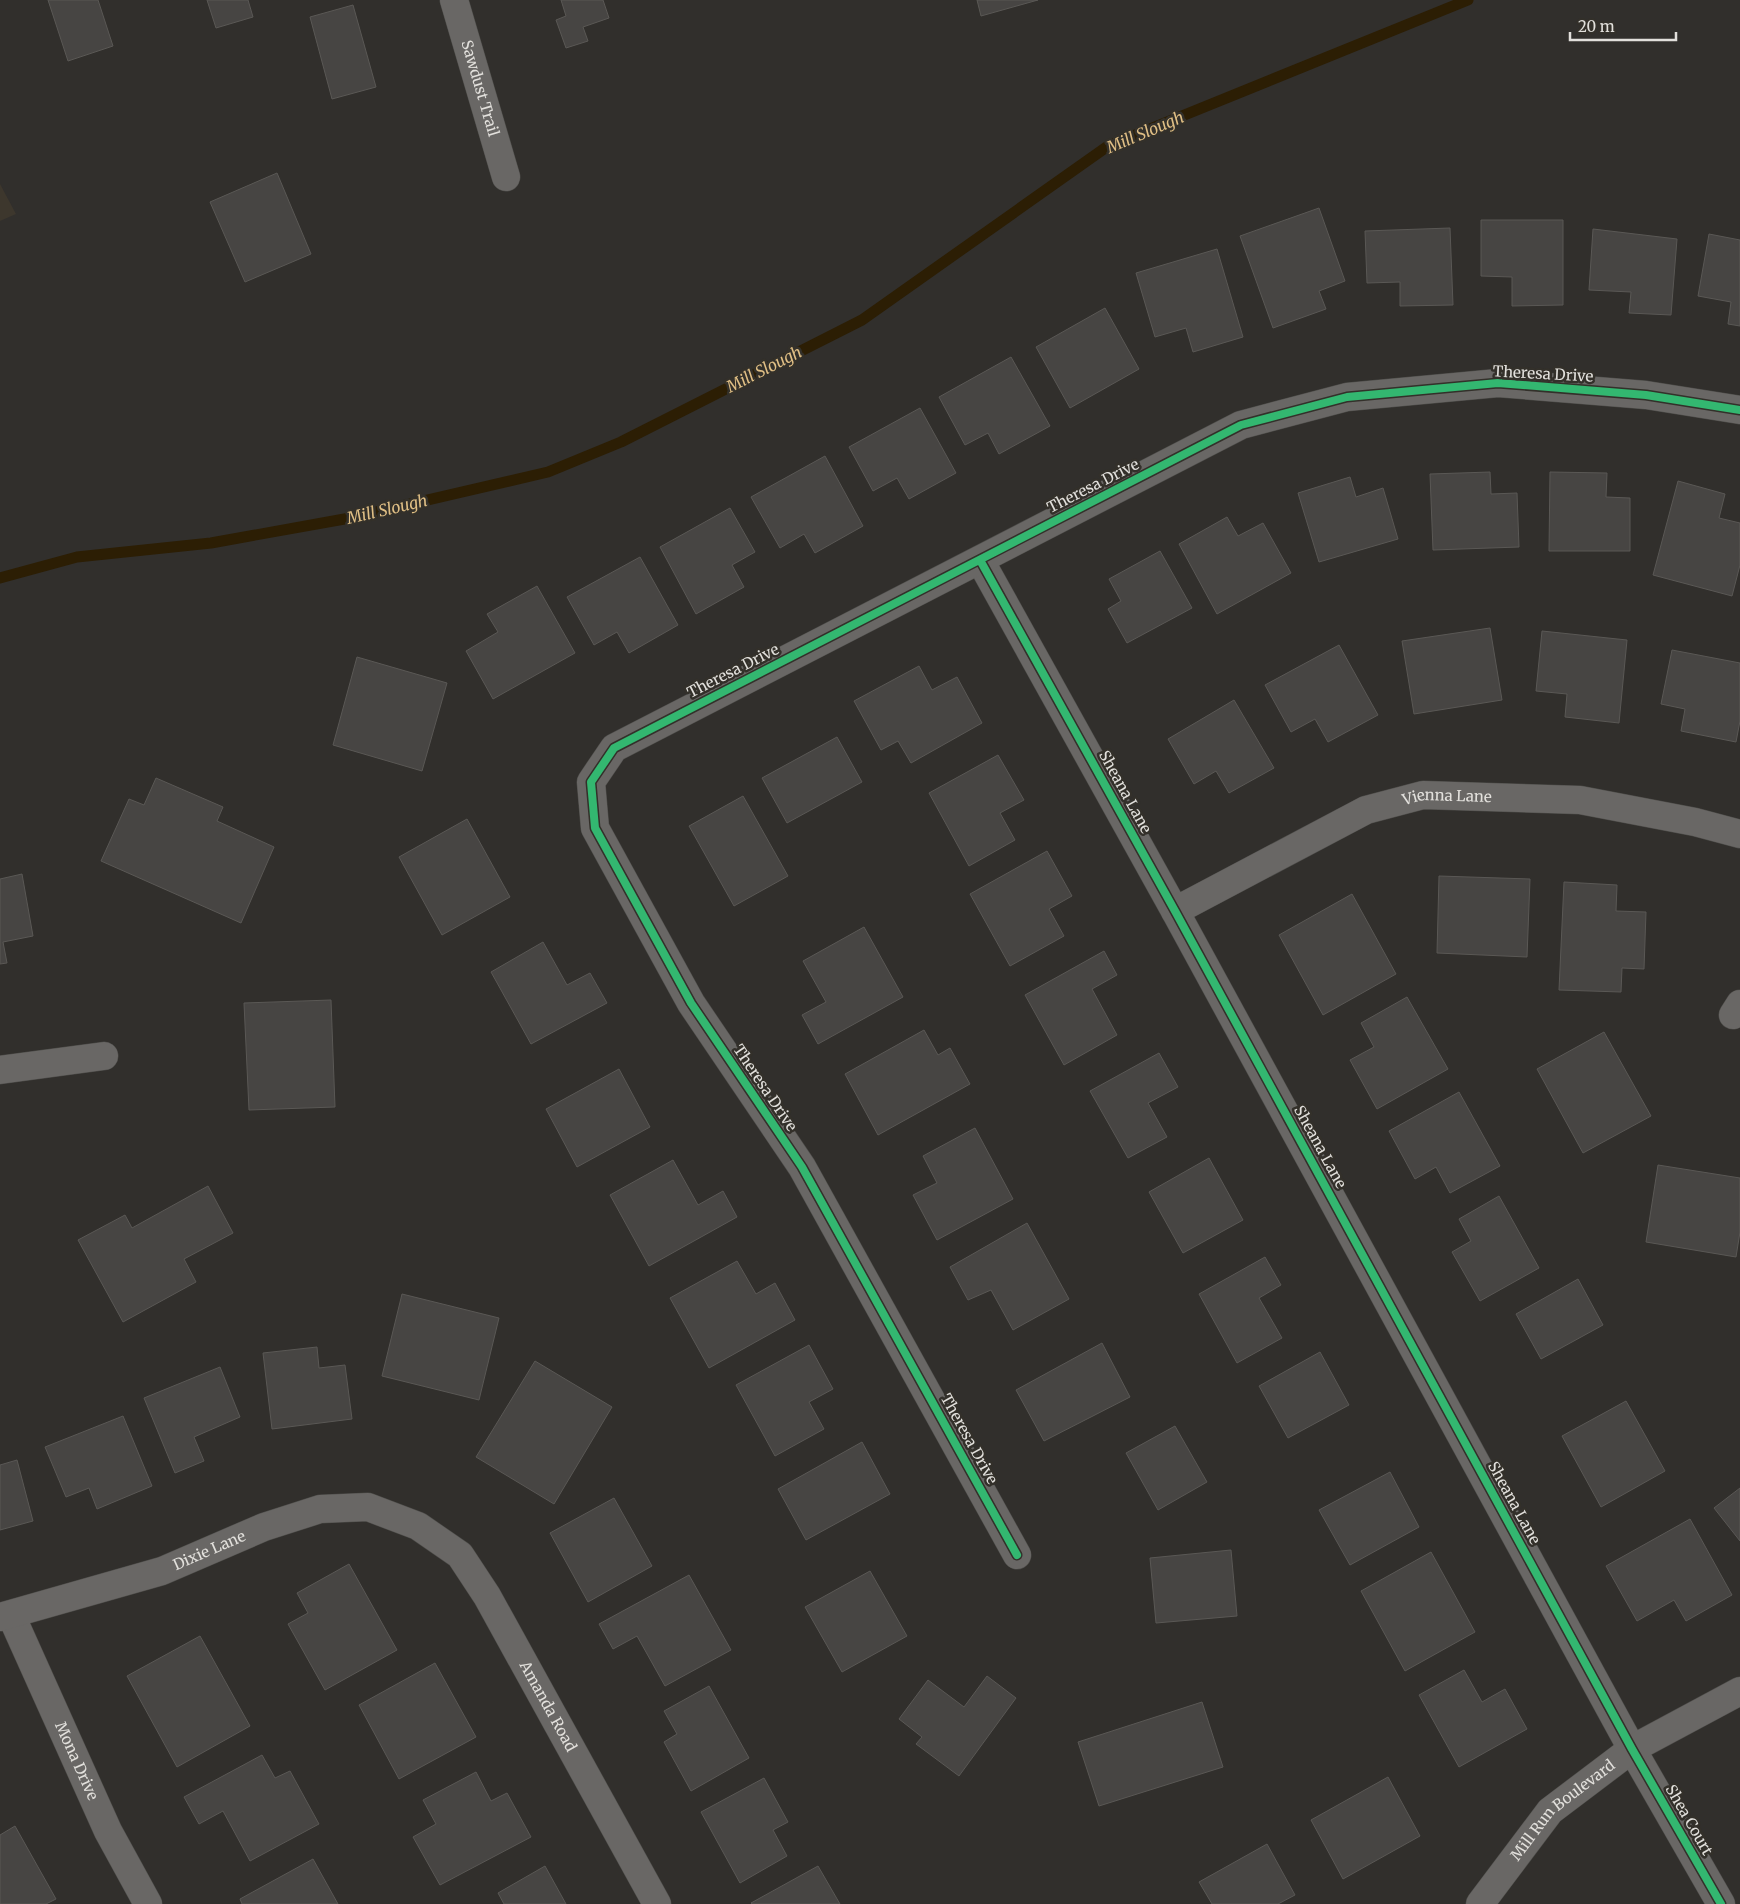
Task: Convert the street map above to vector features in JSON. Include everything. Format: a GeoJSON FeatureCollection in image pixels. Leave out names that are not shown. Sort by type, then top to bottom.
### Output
{"type":"FeatureCollection","features":[{"type":"Feature","properties":{"kind":"street","name":"Sawdust Trail"},"geometry":{"type":"LineString","coordinates":[[454,0],[506,177]]}},
{"type":"Feature","properties":{"kind":"street","name":"Theresa Drive"},"geometry":{"type":"LineString","coordinates":[[1017,1555],[802,1167],[691,1003],[595,828],[591,782],[614,748],[1241,425],[1347,397],[1498,383],[1646,395],[1740,410]]}},
{"type":"Feature","properties":{"kind":"street","name":"Sheana Lane"},"geometry":{"type":"LineString","coordinates":[[980,560],[1176,910],[1632,1750]]}},
{"type":"Feature","properties":{"kind":"street","name":"Vienna Lane"},"geometry":{"type":"LineString","coordinates":[[1176,910],[1366,810],[1423,795],[1580,800],[1695,822],[1740,834]]}},
{"type":"Feature","properties":{"kind":"street"},"geometry":{"type":"LineString","coordinates":[[0,1070],[104,1056]]}},
{"type":"Feature","properties":{"kind":"street","name":"Dixie Lane"},"geometry":{"type":"LineString","coordinates":[[6,1616],[162,1571],[264,1527],[320,1509],[368,1507],[418,1526]]}},
{"type":"Feature","properties":{"kind":"street","name":"Amanda Road"},"geometry":{"type":"LineString","coordinates":[[418,1526],[460,1555],[487,1596],[657,1904]]}},
{"type":"Feature","properties":{"kind":"street","name":"Mona Drive"},"geometry":{"type":"LineString","coordinates":[[6,1616],[108,1831],[148,1904]]}},
{"type":"Feature","properties":{"kind":"street","name":"Mill Run Boulevard"},"geometry":{"type":"LineString","coordinates":[[1480,1904],[1550,1812],[1632,1750],[1740,1690]]}},
{"type":"Feature","properties":{"kind":"street","name":"Shea Court"},"geometry":{"type":"LineString","coordinates":[[1632,1750],[1721,1904]]}},
{"type":"Feature","properties":{"kind":"shaded area"},"geometry":{"type":"Polygon","coordinates":[[[0,184],[16,214],[0,221],[0,184]]]}},
{"type":"Feature","properties":{"kind":"building"},"geometry":{"type":"Polygon","coordinates":[[[48,0],[98,0],[113,46],[68,61],[48,0]]]}},
{"type":"Feature","properties":{"kind":"building"},"geometry":{"type":"Polygon","coordinates":[[[207,0],[248,0],[253,17],[216,28],[207,0]]]}},
{"type":"Feature","properties":{"kind":"building"},"geometry":{"type":"Polygon","coordinates":[[[561,0],[603,0],[609,18],[583,27],[588,41],[566,48],[556,20],[566,16],[561,0]]]}},
{"type":"Feature","properties":{"kind":"building"},"geometry":{"type":"Polygon","coordinates":[[[977,0],[1038,0],[981,16],[977,0]]]}},
{"type":"Feature","properties":{"kind":"building"},"geometry":{"type":"Polygon","coordinates":[[[353,5],[376,87],[332,99],[310,17],[353,5]]]}},
{"type":"Feature","properties":{"kind":"building"},"geometry":{"type":"Polygon","coordinates":[[[277,173],[311,254],[245,282],[210,202],[277,173]]]}},
{"type":"Feature","properties":{"kind":"building"},"geometry":{"type":"Polygon","coordinates":[[[1319,208],[1345,281],[1319,291],[1326,309],[1273,328],[1240,236],[1319,208]]]}},
{"type":"Feature","properties":{"kind":"building"},"geometry":{"type":"Polygon","coordinates":[[[1481,220],[1563,220],[1563,305],[1512,306],[1512,277],[1481,276],[1481,220]]]}},
{"type":"Feature","properties":{"kind":"building"},"geometry":{"type":"Polygon","coordinates":[[[1450,228],[1453,305],[1400,306],[1400,282],[1367,283],[1365,231],[1450,228]]]}},
{"type":"Feature","properties":{"kind":"building"},"geometry":{"type":"Polygon","coordinates":[[[1593,229],[1677,239],[1671,315],[1629,313],[1631,292],[1589,290],[1593,229]]]}},
{"type":"Feature","properties":{"kind":"building"},"geometry":{"type":"Polygon","coordinates":[[[1709,234],[1740,240],[1740,326],[1728,324],[1731,302],[1698,296],[1709,234]]]}},
{"type":"Feature","properties":{"kind":"building"},"geometry":{"type":"Polygon","coordinates":[[[1217,249],[1243,337],[1193,352],[1186,328],[1155,337],[1136,273],[1217,249]]]}},
{"type":"Feature","properties":{"kind":"building"},"geometry":{"type":"Polygon","coordinates":[[[1105,308],[1139,369],[1070,408],[1036,347],[1105,308]]]}},
{"type":"Feature","properties":{"kind":"building"},"geometry":{"type":"Polygon","coordinates":[[[1011,357],[1050,426],[999,454],[988,433],[965,445],[939,397],[1011,357]]]}},
{"type":"Feature","properties":{"kind":"building"},"geometry":{"type":"Polygon","coordinates":[[[920,408],[956,473],[909,499],[897,478],[873,491],[849,447],[920,408]]]}},
{"type":"Feature","properties":{"kind":"building"},"geometry":{"type":"Polygon","coordinates":[[[825,456],[863,526],[815,553],[804,534],[780,548],[751,497],[825,456]]]}},
{"type":"Feature","properties":{"kind":"building"},"geometry":{"type":"Polygon","coordinates":[[[1490,472],[1491,494],[1517,493],[1519,547],[1433,550],[1430,474],[1490,472]]]}},
{"type":"Feature","properties":{"kind":"building"},"geometry":{"type":"Polygon","coordinates":[[[1550,472],[1607,473],[1606,497],[1630,498],[1630,551],[1549,551],[1550,472]]]}},
{"type":"Feature","properties":{"kind":"building"},"geometry":{"type":"Polygon","coordinates":[[[1350,477],[1356,497],[1383,488],[1398,539],[1319,562],[1298,493],[1350,477]]]}},
{"type":"Feature","properties":{"kind":"building"},"geometry":{"type":"Polygon","coordinates":[[[1678,481],[1725,494],[1719,518],[1740,523],[1740,565],[1732,596],[1653,575],[1678,481]]]}},
{"type":"Feature","properties":{"kind":"building"},"geometry":{"type":"Polygon","coordinates":[[[730,508],[755,552],[732,565],[744,587],[696,614],[660,547],[730,508]]]}},
{"type":"Feature","properties":{"kind":"building"},"geometry":{"type":"Polygon","coordinates":[[[1227,517],[1238,536],[1263,523],[1291,573],[1217,614],[1179,544],[1227,517]]]}},
{"type":"Feature","properties":{"kind":"building"},"geometry":{"type":"Polygon","coordinates":[[[1160,551],[1192,608],[1127,643],[1108,609],[1121,601],[1109,579],[1160,551]]]}},
{"type":"Feature","properties":{"kind":"building"},"geometry":{"type":"Polygon","coordinates":[[[640,557],[678,625],[629,653],[617,632],[594,645],[567,597],[640,557]]]}},
{"type":"Feature","properties":{"kind":"building"},"geometry":{"type":"Polygon","coordinates":[[[537,586],[575,653],[493,699],[466,651],[498,632],[487,614],[537,586]]]}},
{"type":"Feature","properties":{"kind":"building"},"geometry":{"type":"Polygon","coordinates":[[[1490,628],[1502,700],[1414,714],[1402,641],[1490,628]]]}},
{"type":"Feature","properties":{"kind":"building"},"geometry":{"type":"Polygon","coordinates":[[[1542,631],[1627,640],[1619,723],[1565,717],[1567,694],[1536,691],[1542,631]]]}},
{"type":"Feature","properties":{"kind":"building"},"geometry":{"type":"Polygon","coordinates":[[[1339,645],[1378,715],[1328,742],[1315,719],[1291,732],[1265,685],[1339,645]]]}},
{"type":"Feature","properties":{"kind":"building"},"geometry":{"type":"Polygon","coordinates":[[[1672,650],[1740,663],[1740,721],[1736,742],[1681,731],[1685,709],[1661,704],[1672,650]]]}},
{"type":"Feature","properties":{"kind":"building"},"geometry":{"type":"Polygon","coordinates":[[[357,657],[447,683],[422,771],[333,745],[357,657]]]}},
{"type":"Feature","properties":{"kind":"building"},"geometry":{"type":"Polygon","coordinates":[[[919,666],[932,690],[957,677],[982,723],[911,763],[898,741],[881,750],[854,701],[919,666]]]}},
{"type":"Feature","properties":{"kind":"building"},"geometry":{"type":"Polygon","coordinates":[[[1234,700],[1274,768],[1229,793],[1216,771],[1194,784],[1168,739],[1234,700]]]}},
{"type":"Feature","properties":{"kind":"building"},"geometry":{"type":"Polygon","coordinates":[[[837,737],[862,782],[787,823],[762,778],[837,737]]]}},
{"type":"Feature","properties":{"kind":"building"},"geometry":{"type":"Polygon","coordinates":[[[998,755],[1024,800],[1000,813],[1015,840],[969,866],[929,793],[998,755]]]}},
{"type":"Feature","properties":{"kind":"building"},"geometry":{"type":"Polygon","coordinates":[[[156,778],[223,807],[217,821],[274,847],[241,923],[101,861],[129,799],[144,805],[156,778]]]}},
{"type":"Feature","properties":{"kind":"building"},"geometry":{"type":"Polygon","coordinates":[[[743,796],[788,876],[734,906],[689,826],[743,796]]]}},
{"type":"Feature","properties":{"kind":"building"},"geometry":{"type":"Polygon","coordinates":[[[467,819],[510,897],[442,935],[399,857],[467,819]]]}},
{"type":"Feature","properties":{"kind":"building"},"geometry":{"type":"Polygon","coordinates":[[[1047,851],[1072,896],[1049,909],[1064,936],[1010,966],[970,894],[1047,851]]]}},
{"type":"Feature","properties":{"kind":"building"},"geometry":{"type":"Polygon","coordinates":[[[22,874],[33,936],[3,942],[7,963],[0,964],[0,879],[22,874]]]}},
{"type":"Feature","properties":{"kind":"building"},"geometry":{"type":"Polygon","coordinates":[[[1439,876],[1530,879],[1527,957],[1437,953],[1439,876]]]}},
{"type":"Feature","properties":{"kind":"building"},"geometry":{"type":"Polygon","coordinates":[[[1564,882],[1617,885],[1616,911],[1646,912],[1644,969],[1622,968],[1621,992],[1559,990],[1564,882]]]}},
{"type":"Feature","properties":{"kind":"building"},"geometry":{"type":"Polygon","coordinates":[[[1352,894],[1396,974],[1323,1015],[1279,935],[1352,894]]]}},
{"type":"Feature","properties":{"kind":"building"},"geometry":{"type":"Polygon","coordinates":[[[864,927],[903,997],[818,1044],[802,1015],[826,1002],[803,961],[864,927]]]}},
{"type":"Feature","properties":{"kind":"building"},"geometry":{"type":"Polygon","coordinates":[[[543,942],[567,985],[590,973],[607,1003],[531,1044],[491,972],[543,942]]]}},
{"type":"Feature","properties":{"kind":"building"},"geometry":{"type":"Polygon","coordinates":[[[1104,951],[1117,975],[1092,989],[1117,1035],[1064,1065],[1025,995],[1104,951]]]}},
{"type":"Feature","properties":{"kind":"building"},"geometry":{"type":"Polygon","coordinates":[[[1407,997],[1448,1069],[1377,1109],[1350,1060],[1374,1047],[1361,1023],[1407,997]]]}},
{"type":"Feature","properties":{"kind":"building"},"geometry":{"type":"Polygon","coordinates":[[[331,1000],[335,1107],[249,1110],[244,1003],[331,1000]]]}},
{"type":"Feature","properties":{"kind":"building"},"geometry":{"type":"Polygon","coordinates":[[[924,1030],[938,1055],[950,1048],[970,1084],[878,1135],[845,1074],[924,1030]]]}},
{"type":"Feature","properties":{"kind":"building"},"geometry":{"type":"Polygon","coordinates":[[[1604,1032],[1651,1116],[1583,1153],[1537,1069],[1604,1032]]]}},
{"type":"Feature","properties":{"kind":"building"},"geometry":{"type":"Polygon","coordinates":[[[1159,1053],[1178,1087],[1148,1103],[1167,1137],[1128,1158],[1090,1091],[1159,1053]]]}},
{"type":"Feature","properties":{"kind":"building"},"geometry":{"type":"Polygon","coordinates":[[[619,1069],[650,1127],[577,1167],[546,1109],[619,1069]]]}},
{"type":"Feature","properties":{"kind":"building"},"geometry":{"type":"Polygon","coordinates":[[[1459,1092],[1500,1166],[1450,1193],[1436,1167],[1415,1179],[1389,1131],[1459,1092]]]}},
{"type":"Feature","properties":{"kind":"building"},"geometry":{"type":"Polygon","coordinates":[[[975,1128],[1013,1199],[937,1240],[913,1195],[937,1183],[923,1156],[975,1128]]]}},
{"type":"Feature","properties":{"kind":"building"},"geometry":{"type":"Polygon","coordinates":[[[1209,1158],[1243,1220],[1183,1253],[1149,1192],[1209,1158]]]}},
{"type":"Feature","properties":{"kind":"building"},"geometry":{"type":"Polygon","coordinates":[[[673,1160],[698,1205],[723,1191],[737,1217],[649,1266],[610,1195],[673,1160]]]}},
{"type":"Feature","properties":{"kind":"building"},"geometry":{"type":"Polygon","coordinates":[[[1658,1165],[1740,1178],[1740,1232],[1736,1257],[1646,1242],[1658,1165]]]}},
{"type":"Feature","properties":{"kind":"building"},"geometry":{"type":"Polygon","coordinates":[[[208,1186],[233,1233],[184,1259],[196,1282],[123,1322],[78,1240],[125,1215],[132,1228],[208,1186]]]}},
{"type":"Feature","properties":{"kind":"building"},"geometry":{"type":"Polygon","coordinates":[[[1499,1196],[1539,1268],[1480,1301],[1452,1252],[1471,1241],[1459,1219],[1499,1196]]]}},
{"type":"Feature","properties":{"kind":"building"},"geometry":{"type":"Polygon","coordinates":[[[1027,1223],[1069,1299],[1013,1330],[991,1290],[968,1300],[950,1267],[1027,1223]]]}},
{"type":"Feature","properties":{"kind":"building"},"geometry":{"type":"Polygon","coordinates":[[[1265,1257],[1281,1285],[1259,1298],[1282,1338],[1237,1363],[1199,1294],[1265,1257]]]}},
{"type":"Feature","properties":{"kind":"building"},"geometry":{"type":"Polygon","coordinates":[[[737,1261],[756,1294],[775,1283],[795,1320],[709,1368],[670,1298],[737,1261]]]}},
{"type":"Feature","properties":{"kind":"building"},"geometry":{"type":"Polygon","coordinates":[[[1578,1279],[1603,1325],[1541,1359],[1516,1314],[1578,1279]]]}},
{"type":"Feature","properties":{"kind":"building"},"geometry":{"type":"Polygon","coordinates":[[[402,1294],[499,1318],[479,1400],[382,1376],[402,1294]]]}},
{"type":"Feature","properties":{"kind":"building"},"geometry":{"type":"Polygon","coordinates":[[[1102,1343],[1130,1397],[1044,1441],[1016,1390],[1102,1343]]]}},
{"type":"Feature","properties":{"kind":"building"},"geometry":{"type":"Polygon","coordinates":[[[809,1345],[833,1389],[809,1402],[824,1429],[775,1456],[736,1385],[809,1345]]]}},
{"type":"Feature","properties":{"kind":"building"},"geometry":{"type":"Polygon","coordinates":[[[317,1347],[319,1368],[345,1365],[352,1419],[272,1429],[263,1353],[317,1347]]]}},
{"type":"Feature","properties":{"kind":"building"},"geometry":{"type":"Polygon","coordinates":[[[1320,1352],[1349,1405],[1288,1438],[1259,1386],[1320,1352]]]}},
{"type":"Feature","properties":{"kind":"building"},"geometry":{"type":"Polygon","coordinates":[[[535,1361],[612,1407],[554,1504],[476,1457],[535,1361]]]}},
{"type":"Feature","properties":{"kind":"building"},"geometry":{"type":"Polygon","coordinates":[[[220,1367],[240,1417],[194,1437],[204,1461],[175,1473],[144,1398],[220,1367]]]}},
{"type":"Feature","properties":{"kind":"building"},"geometry":{"type":"Polygon","coordinates":[[[1626,1401],[1665,1471],[1601,1507],[1562,1436],[1626,1401]]]}},
{"type":"Feature","properties":{"kind":"building"},"geometry":{"type":"Polygon","coordinates":[[[123,1416],[152,1486],[97,1509],[89,1488],[66,1497],[45,1447],[123,1416]]]}},
{"type":"Feature","properties":{"kind":"building"},"geometry":{"type":"Polygon","coordinates":[[[1175,1426],[1207,1482],[1158,1510],[1126,1453],[1175,1426]]]}},
{"type":"Feature","properties":{"kind":"building"},"geometry":{"type":"Polygon","coordinates":[[[862,1442],[890,1494],[806,1540],[778,1489],[862,1442]]]}},
{"type":"Feature","properties":{"kind":"building"},"geometry":{"type":"Polygon","coordinates":[[[17,1460],[33,1521],[0,1530],[0,1465],[17,1460]]]}},
{"type":"Feature","properties":{"kind":"building"},"geometry":{"type":"Polygon","coordinates":[[[1390,1472],[1419,1527],[1350,1565],[1319,1510],[1390,1472]]]}},
{"type":"Feature","properties":{"kind":"building"},"geometry":{"type":"Polygon","coordinates":[[[1740,1488],[1740,1541],[1714,1508],[1740,1488]]]}},
{"type":"Feature","properties":{"kind":"building"},"geometry":{"type":"Polygon","coordinates":[[[614,1498],[652,1566],[588,1602],[550,1533],[614,1498]]]}},
{"type":"Feature","properties":{"kind":"building"},"geometry":{"type":"Polygon","coordinates":[[[1690,1519],[1732,1595],[1686,1621],[1674,1600],[1637,1621],[1606,1566],[1690,1519]]]}},
{"type":"Feature","properties":{"kind":"building"},"geometry":{"type":"Polygon","coordinates":[[[1231,1550],[1237,1616],[1156,1623],[1150,1558],[1231,1550]]]}},
{"type":"Feature","properties":{"kind":"building"},"geometry":{"type":"Polygon","coordinates":[[[1431,1552],[1475,1632],[1405,1671],[1361,1591],[1431,1552]]]}},
{"type":"Feature","properties":{"kind":"building"},"geometry":{"type":"Polygon","coordinates":[[[349,1564],[397,1650],[325,1690],[288,1624],[308,1613],[297,1593],[349,1564]]]}},
{"type":"Feature","properties":{"kind":"building"},"geometry":{"type":"Polygon","coordinates":[[[870,1571],[907,1636],[842,1672],[805,1607],[870,1571]]]}},
{"type":"Feature","properties":{"kind":"building"},"geometry":{"type":"Polygon","coordinates":[[[689,1575],[731,1650],[665,1686],[637,1636],[613,1649],[599,1624],[689,1575]]]}},
{"type":"Feature","properties":{"kind":"building"},"geometry":{"type":"Polygon","coordinates":[[[200,1636],[250,1726],[177,1767],[127,1676],[200,1636]]]}},
{"type":"Feature","properties":{"kind":"building"},"geometry":{"type":"Polygon","coordinates":[[[435,1663],[476,1737],[399,1779],[359,1705],[435,1663]]]}},
{"type":"Feature","properties":{"kind":"building"},"geometry":{"type":"Polygon","coordinates":[[[1464,1670],[1482,1702],[1505,1689],[1527,1729],[1459,1767],[1419,1695],[1464,1670]]]}},
{"type":"Feature","properties":{"kind":"building"},"geometry":{"type":"Polygon","coordinates":[[[987,1676],[1016,1698],[959,1776],[916,1744],[922,1737],[899,1719],[928,1680],[964,1707],[987,1676]]]}},
{"type":"Feature","properties":{"kind":"building"},"geometry":{"type":"Polygon","coordinates":[[[709,1686],[749,1758],[691,1791],[664,1742],[677,1734],[664,1711],[709,1686]]]}},
{"type":"Feature","properties":{"kind":"building"},"geometry":{"type":"Polygon","coordinates":[[[1202,1702],[1223,1767],[1099,1806],[1078,1742],[1202,1702]]]}},
{"type":"Feature","properties":{"kind":"building"},"geometry":{"type":"Polygon","coordinates":[[[262,1755],[275,1778],[290,1771],[319,1824],[250,1861],[223,1811],[199,1824],[184,1797],[262,1755]]]}},
{"type":"Feature","properties":{"kind":"building"},"geometry":{"type":"Polygon","coordinates":[[[476,1772],[491,1801],[507,1793],[531,1837],[440,1885],[413,1837],[436,1824],[423,1800],[476,1772]]]}},
{"type":"Feature","properties":{"kind":"building"},"geometry":{"type":"Polygon","coordinates":[[[1388,1777],[1420,1836],[1343,1879],[1311,1820],[1388,1777]]]}},
{"type":"Feature","properties":{"kind":"building"},"geometry":{"type":"Polygon","coordinates":[[[764,1778],[788,1822],[773,1830],[787,1856],[740,1883],[701,1812],[764,1778]]]}},
{"type":"Feature","properties":{"kind":"building"},"geometry":{"type":"Polygon","coordinates":[[[15,1826],[56,1899],[46,1904],[0,1904],[0,1835],[15,1826]]]}},
{"type":"Feature","properties":{"kind":"building"},"geometry":{"type":"Polygon","coordinates":[[[1267,1844],[1295,1895],[1278,1904],[1212,1904],[1199,1882],[1267,1844]]]}},
{"type":"Feature","properties":{"kind":"building"},"geometry":{"type":"Polygon","coordinates":[[[313,1859],[338,1904],[242,1904],[240,1899],[313,1859]]]}},
{"type":"Feature","properties":{"kind":"building"},"geometry":{"type":"Polygon","coordinates":[[[545,1866],[566,1904],[504,1904],[498,1893],[545,1866]]]}},
{"type":"Feature","properties":{"kind":"building"},"geometry":{"type":"Polygon","coordinates":[[[818,1866],[840,1904],[751,1903],[818,1866]]]}},
{"type":"Feature","properties":{"kind":"waterway","name":"Mill Slough"},"geometry":{"type":"LineString","coordinates":[[0,578],[77,557],[211,543],[350,518],[548,472],[621,442],[862,320],[1108,146],[1468,0]]}},
{"type":"Feature","properties":{"kind":"cycle path"},"geometry":{"type":"LineString","coordinates":[[1017,1555],[802,1167],[691,1003],[595,828],[591,782],[614,748],[1241,425],[1347,397],[1498,383],[1646,395],[1740,410]]}},
{"type":"Feature","properties":{"kind":"cycle path"},"geometry":{"type":"LineString","coordinates":[[980,560],[1175,911],[1632,1749],[1721,1904]]}}]}
